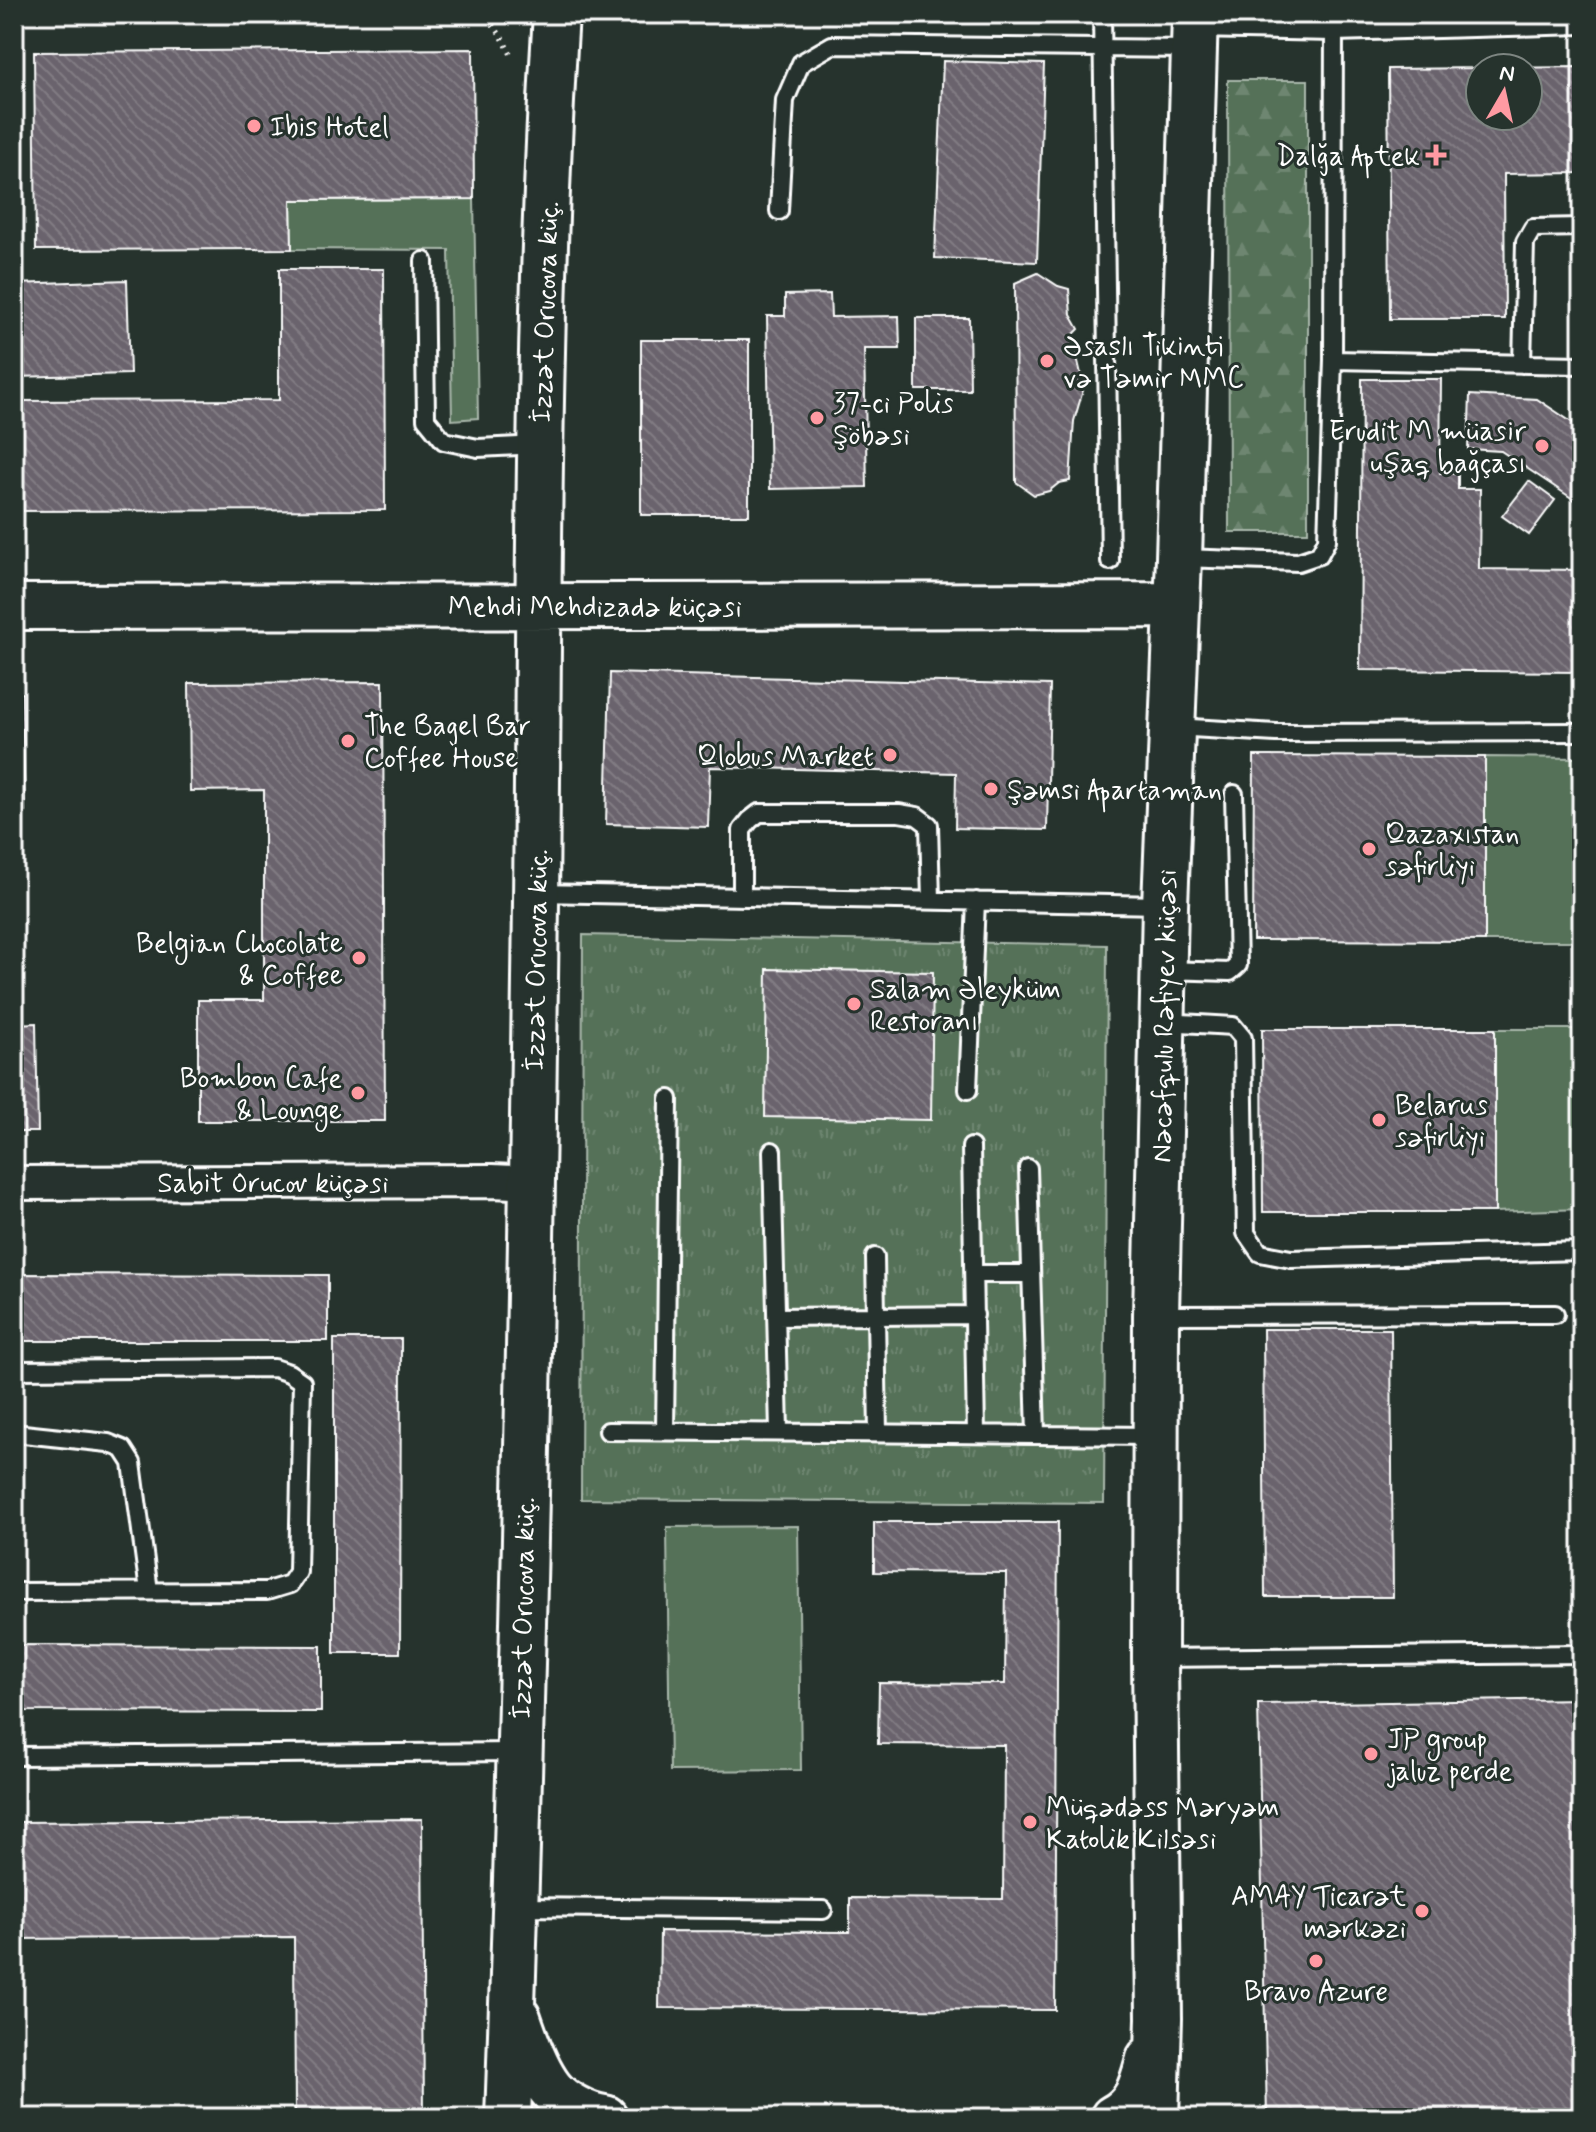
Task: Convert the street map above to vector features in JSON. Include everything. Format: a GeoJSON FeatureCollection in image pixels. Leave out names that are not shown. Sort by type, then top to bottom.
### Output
{"type":"FeatureCollection","features":[{"type":"Feature","properties":{"kind":"main road","name":"İzzət Orucova küç."},"geometry":{"type":"LineString","coordinates":[[508,2118],[517,1907],[532,1183],[542,343],[556,14]]}},
{"type":"Feature","properties":{"kind":"main road","name":"Nəcəfqulu Rəfiyev küçəsi"},"geometry":{"type":"LineString","coordinates":[[1159,2018],[1154,1436],[1156,1315],[1163,970],[1179,558],[1194,28]]}},
{"type":"Feature","properties":{"kind":"main road","name":"Mehdi Mehdizadə küçəsi"},"geometry":{"type":"LineString","coordinates":[[14,607],[1177,605]]}},
{"type":"Feature","properties":{"kind":"main road"},"geometry":{"type":"LineString","coordinates":[[512,1998],[527,2045],[550,2089],[571,2106],[605,2118]]}},
{"type":"Feature","properties":{"kind":"main road"},"geometry":{"type":"LineString","coordinates":[[1113,2118],[1124,2112],[1141,2091],[1159,2018]]}},
{"type":"Feature","properties":{"kind":"main road"},"geometry":{"type":"LineString","coordinates":[[1156,2118],[1159,2018]]}},
{"type":"Feature","properties":{"kind":"street"},"geometry":{"type":"LineString","coordinates":[[1194,28],[1582,17]]}},
{"type":"Feature","properties":{"kind":"street","name":"Sabit Orucov küçəsi"},"geometry":{"type":"LineString","coordinates":[[14,1183],[532,1183]]}},
{"type":"Feature","properties":{"kind":"lane"},"geometry":{"type":"LineString","coordinates":[[1102,14],[1110,561]]}},
{"type":"Feature","properties":{"kind":"lane"},"geometry":{"type":"LineString","coordinates":[[1179,558],[1298,562],[1319,555],[1327,540],[1333,360],[1334,24]]}},
{"type":"Feature","properties":{"kind":"lane"},"geometry":{"type":"LineString","coordinates":[[779,211],[785,100],[801,63],[832,45],[1102,48],[1194,28]]}},
{"type":"Feature","properties":{"kind":"lane"},"geometry":{"type":"LineString","coordinates":[[1522,364],[1525,242],[1533,228],[1582,227]]}},
{"type":"Feature","properties":{"kind":"lane"},"geometry":{"type":"LineString","coordinates":[[424,261],[426,419],[444,441],[478,448],[541,445]]}},
{"type":"Feature","properties":{"kind":"lane"},"geometry":{"type":"LineString","coordinates":[[1333,360],[1582,365]]}},
{"type":"Feature","properties":{"kind":"lane"},"geometry":{"type":"LineString","coordinates":[[1172,727],[1276,733],[1582,732]]}},
{"type":"Feature","properties":{"kind":"lane"},"geometry":{"type":"LineString","coordinates":[[1163,970],[1230,972],[1238,965],[1234,794]]}},
{"type":"Feature","properties":{"kind":"lane"},"geometry":{"type":"LineString","coordinates":[[742,897],[742,830],[759,813],[899,813],[917,816],[929,825],[931,900]]}},
{"type":"Feature","properties":{"kind":"lane"},"geometry":{"type":"LineString","coordinates":[[536,893],[1165,905]]}},
{"type":"Feature","properties":{"kind":"lane"},"geometry":{"type":"LineString","coordinates":[[968,1090],[976,901]]}},
{"type":"Feature","properties":{"kind":"lane"},"geometry":{"type":"LineString","coordinates":[[1163,1022],[1233,1026],[1243,1038],[1246,1233],[1260,1253],[1291,1259],[1582,1251]]}},
{"type":"Feature","properties":{"kind":"lane"},"geometry":{"type":"LineString","coordinates":[[665,1431],[669,1099]]}},
{"type":"Feature","properties":{"kind":"lane"},"geometry":{"type":"LineString","coordinates":[[971,1147],[976,1434]]}},
{"type":"Feature","properties":{"kind":"lane"},"geometry":{"type":"LineString","coordinates":[[772,1151],[779,1431]]}},
{"type":"Feature","properties":{"kind":"lane"},"geometry":{"type":"LineString","coordinates":[[1028,1168],[1036,1434]]}},
{"type":"Feature","properties":{"kind":"lane"},"geometry":{"type":"LineString","coordinates":[[875,1257],[878,1433]]}},
{"type":"Feature","properties":{"kind":"lane"},"geometry":{"type":"LineString","coordinates":[[974,1274],[1031,1274]]}},
{"type":"Feature","properties":{"kind":"lane"},"geometry":{"type":"LineString","coordinates":[[1156,1315],[1555,1314]]}},
{"type":"Feature","properties":{"kind":"lane"},"geometry":{"type":"LineString","coordinates":[[776,1317],[975,1315]]}},
{"type":"Feature","properties":{"kind":"lane"},"geometry":{"type":"LineString","coordinates":[[14,1370],[274,1368],[302,1382],[298,1572],[290,1584],[267,1591],[14,1592]]}},
{"type":"Feature","properties":{"kind":"lane"},"geometry":{"type":"LineString","coordinates":[[608,1431],[1154,1436]]}},
{"type":"Feature","properties":{"kind":"lane"},"geometry":{"type":"LineString","coordinates":[[14,1433],[108,1443],[123,1449],[132,1463],[149,1591]]}},
{"type":"Feature","properties":{"kind":"lane"},"geometry":{"type":"LineString","coordinates":[[1155,1658],[1582,1654]]}},
{"type":"Feature","properties":{"kind":"lane"},"geometry":{"type":"LineString","coordinates":[[14,1756],[519,1752]]}},
{"type":"Feature","properties":{"kind":"lane"},"geometry":{"type":"LineString","coordinates":[[517,1907],[823,1910]]}},
{"type":"Feature","properties":{"kind":"path"},"geometry":{"type":"LineString","coordinates":[[481,14],[497,30],[513,60]]}},
{"type":"Feature","properties":{"kind":"green space"},"geometry":{"type":"Polygon","coordinates":[[[1228,80],[1308,80],[1308,532],[1229,532],[1228,80]]]}},
{"type":"Feature","properties":{"kind":"green space"},"geometry":{"type":"Polygon","coordinates":[[[474,199],[478,418],[452,420],[449,250],[292,249],[291,200],[474,199]]]}},
{"type":"Feature","properties":{"kind":"green space"},"geometry":{"type":"Polygon","coordinates":[[[1485,757],[1582,758],[1582,941],[1485,941],[1485,757]]]}},
{"type":"Feature","properties":{"kind":"green space"},"geometry":{"type":"Polygon","coordinates":[[[583,935],[1107,945],[1104,1503],[581,1499],[583,935]]]}},
{"type":"Feature","properties":{"kind":"green space"},"geometry":{"type":"Polygon","coordinates":[[[1495,1029],[1582,1029],[1582,1209],[1495,1212],[1495,1029]]]}},
{"type":"Feature","properties":{"kind":"green space"},"geometry":{"type":"Polygon","coordinates":[[[798,1526],[801,1770],[670,1771],[667,1527],[798,1526]]]}},
{"type":"Feature","properties":{"kind":"building"},"geometry":{"type":"Polygon","coordinates":[[[946,14],[1046,14],[1046,18],[946,19],[946,14]]]}},
{"type":"Feature","properties":{"kind":"building","name":"Ibis Hotel"},"geometry":{"type":"Polygon","coordinates":[[[473,49],[474,199],[291,200],[292,249],[36,250],[34,52],[473,49]]]}},
{"type":"Feature","properties":{"kind":"building"},"geometry":{"type":"Polygon","coordinates":[[[943,61],[1044,64],[1037,262],[935,258],[943,61]]]}},
{"type":"Feature","properties":{"kind":"building"},"geometry":{"type":"Polygon","coordinates":[[[1544,67],[1582,67],[1582,173],[1504,174],[1505,319],[1390,319],[1388,69],[1464,68],[1464,132],[1544,132],[1544,67]]]}},
{"type":"Feature","properties":{"kind":"building"},"geometry":{"type":"Polygon","coordinates":[[[279,269],[384,269],[385,510],[14,511],[14,401],[279,400],[279,269]]]}},
{"type":"Feature","properties":{"kind":"building","name":"Əsaslı Tikinti və Təmir MMC"},"geometry":{"type":"Polygon","coordinates":[[[1038,273],[1069,289],[1071,315],[1079,329],[1072,336],[1084,387],[1074,421],[1070,481],[1034,495],[1016,482],[1015,283],[1038,273]]]}},
{"type":"Feature","properties":{"kind":"building"},"geometry":{"type":"Polygon","coordinates":[[[127,280],[130,374],[14,377],[14,284],[127,280]]]}},
{"type":"Feature","properties":{"kind":"building","name":"37-ci Polis Şöbəsi"},"geometry":{"type":"Polygon","coordinates":[[[830,294],[831,317],[899,316],[900,349],[864,349],[867,487],[770,489],[767,316],[785,316],[785,295],[830,294]]]}},
{"type":"Feature","properties":{"kind":"building"},"geometry":{"type":"Polygon","coordinates":[[[916,318],[969,318],[970,390],[916,390],[916,318]]]}},
{"type":"Feature","properties":{"kind":"building"},"geometry":{"type":"Polygon","coordinates":[[[641,340],[749,340],[749,515],[641,515],[641,340]]]}},
{"type":"Feature","properties":{"kind":"building"},"geometry":{"type":"Polygon","coordinates":[[[1362,379],[1441,379],[1440,473],[1458,473],[1458,489],[1480,489],[1479,569],[1582,570],[1582,672],[1360,670],[1362,379]]]}},
{"type":"Feature","properties":{"kind":"building"},"geometry":{"type":"Polygon","coordinates":[[[1470,395],[1537,399],[1582,429],[1582,505],[1501,451],[1468,449],[1470,395]]]}},
{"type":"Feature","properties":{"kind":"building"},"geometry":{"type":"Polygon","coordinates":[[[1529,481],[1555,500],[1529,535],[1502,516],[1529,481]]]}},
{"type":"Feature","properties":{"kind":"building"},"geometry":{"type":"Polygon","coordinates":[[[610,673],[1050,685],[1047,830],[955,828],[956,773],[710,767],[708,827],[606,824],[610,673]]]}},
{"type":"Feature","properties":{"kind":"building"},"geometry":{"type":"Polygon","coordinates":[[[383,682],[385,1121],[198,1121],[198,1000],[264,1000],[264,790],[190,791],[189,683],[383,682]]]}},
{"type":"Feature","properties":{"kind":"building"},"geometry":{"type":"Polygon","coordinates":[[[14,693],[22,693],[25,814],[14,814],[14,693]]]}},
{"type":"Feature","properties":{"kind":"building","name":"Qazaxıstan səfirliyi"},"geometry":{"type":"Polygon","coordinates":[[[1254,756],[1485,757],[1485,941],[1253,940],[1254,756]]]}},
{"type":"Feature","properties":{"kind":"building"},"geometry":{"type":"Polygon","coordinates":[[[767,969],[933,972],[931,1120],[765,1117],[767,969]]]}},
{"type":"Feature","properties":{"kind":"building"},"geometry":{"type":"Polygon","coordinates":[[[36,1023],[38,1132],[14,1132],[14,1024],[36,1023]]]}},
{"type":"Feature","properties":{"kind":"building","name":"Belarus səfirliyi"},"geometry":{"type":"Polygon","coordinates":[[[1262,1029],[1495,1029],[1495,1212],[1263,1212],[1262,1029]]]}},
{"type":"Feature","properties":{"kind":"building"},"geometry":{"type":"Polygon","coordinates":[[[14,1274],[328,1275],[328,1341],[14,1341],[14,1274]]]}},
{"type":"Feature","properties":{"kind":"building"},"geometry":{"type":"Polygon","coordinates":[[[1263,1329],[1391,1329],[1393,1597],[1265,1597],[1263,1329]]]}},
{"type":"Feature","properties":{"kind":"building"},"geometry":{"type":"Polygon","coordinates":[[[334,1339],[401,1339],[400,1653],[334,1653],[334,1339]]]}},
{"type":"Feature","properties":{"kind":"building","name":"Müqədəss Məryəm Katolik Kilsəsi"},"geometry":{"type":"Polygon","coordinates":[[[874,1522],[1058,1522],[1055,2010],[659,2008],[660,1931],[850,1932],[850,1898],[1003,1899],[1004,1745],[878,1744],[879,1683],[1005,1684],[1006,1573],[874,1572],[874,1522]]]}},
{"type":"Feature","properties":{"kind":"building"},"geometry":{"type":"Polygon","coordinates":[[[14,1645],[321,1646],[321,1712],[14,1711],[14,1645]]]}},
{"type":"Feature","properties":{"kind":"building","name":"AMAY Ticarət mərkəzi"},"geometry":{"type":"Polygon","coordinates":[[[1582,1699],[1582,2118],[1267,2118],[1258,1704],[1582,1699]]]}},
{"type":"Feature","properties":{"kind":"building"},"geometry":{"type":"Polygon","coordinates":[[[422,1819],[424,2118],[295,2118],[294,1937],[14,1939],[14,1822],[422,1819]]]}},
{"type":"Feature","properties":{"kind":"place","name":"Ibis Hotel"},"geometry":{"type":"Point","coordinates":[254,126]}},
{"type":"Feature","properties":{"kind":"place","name":"Dalğa Aptek"},"geometry":{"type":"Point","coordinates":[1436,155]}},
{"type":"Feature","properties":{"kind":"place","name":"Əsaslı Tikinti və Təmir MMC"},"geometry":{"type":"Point","coordinates":[1047,361]}},
{"type":"Feature","properties":{"kind":"place","name":"37-ci Polis Şöbəsi"},"geometry":{"type":"Point","coordinates":[817,418]}},
{"type":"Feature","properties":{"kind":"place","name":"Erudit M müasir uşaq bağçası"},"geometry":{"type":"Point","coordinates":[1542,446]}},
{"type":"Feature","properties":{"kind":"place","name":"The Bagel Bar Coffee House"},"geometry":{"type":"Point","coordinates":[348,741]}},
{"type":"Feature","properties":{"kind":"place","name":"Qlobus Market"},"geometry":{"type":"Point","coordinates":[890,755]}},
{"type":"Feature","properties":{"kind":"place","name":"Şəmsi Apartaman"},"geometry":{"type":"Point","coordinates":[991,789]}},
{"type":"Feature","properties":{"kind":"place","name":"Qazaxıstan səfirliyi"},"geometry":{"type":"Point","coordinates":[1369,849]}},
{"type":"Feature","properties":{"kind":"place","name":"Belgian Chocolate & Coffee"},"geometry":{"type":"Point","coordinates":[359,958]}},
{"type":"Feature","properties":{"kind":"place","name":"Salam Əleyküm Restoranı"},"geometry":{"type":"Point","coordinates":[854,1004]}},
{"type":"Feature","properties":{"kind":"place","name":"Bombon Cafe & Lounge"},"geometry":{"type":"Point","coordinates":[358,1093]}},
{"type":"Feature","properties":{"kind":"place","name":"Belarus səfirliyi"},"geometry":{"type":"Point","coordinates":[1379,1120]}},
{"type":"Feature","properties":{"kind":"place","name":"JP group jaluz perde"},"geometry":{"type":"Point","coordinates":[1371,1754]}},
{"type":"Feature","properties":{"kind":"place","name":"Müqədəss Məryəm Katolik Kilsəsi"},"geometry":{"type":"Point","coordinates":[1030,1822]}},
{"type":"Feature","properties":{"kind":"place","name":"AMAY Ticarət mərkəzi"},"geometry":{"type":"Point","coordinates":[1422,1911]}},
{"type":"Feature","properties":{"kind":"place","name":"Bravo Azure"},"geometry":{"type":"Point","coordinates":[1316,1961]}}]}
